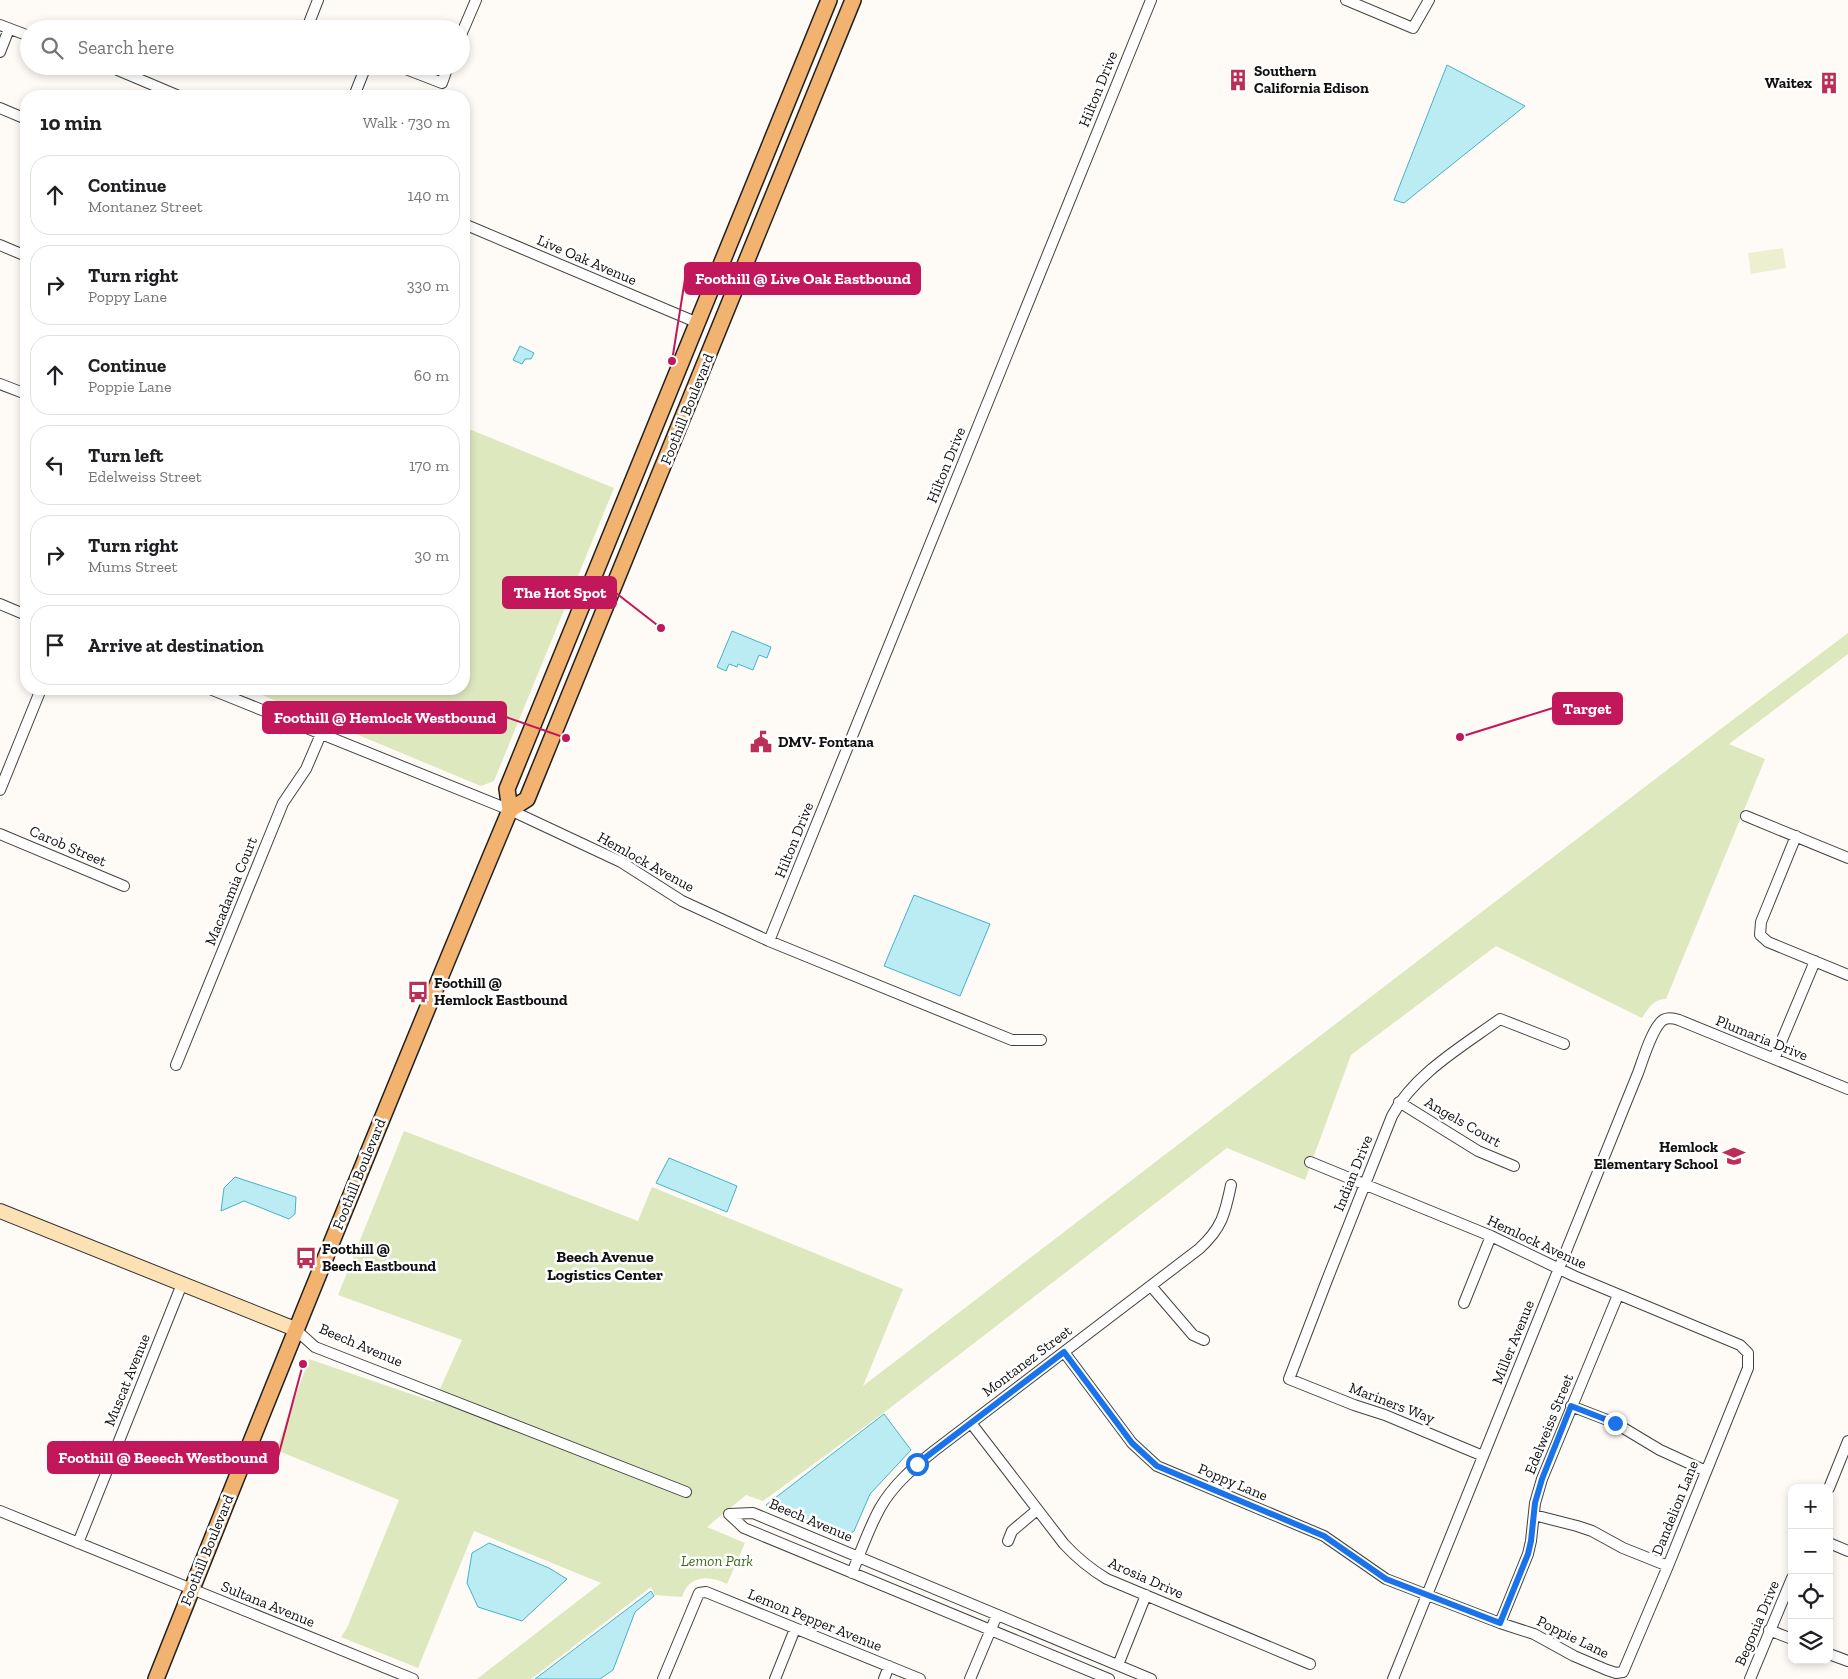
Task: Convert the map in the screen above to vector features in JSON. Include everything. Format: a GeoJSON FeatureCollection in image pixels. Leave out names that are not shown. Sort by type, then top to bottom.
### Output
{"type":"FeatureCollection","features":[{"type":"Feature","properties":{"kind":"main road","name":"Foothill Boulevard"},"geometry":{"type":"LineString","coordinates":[[156,1679],[295,1330],[510,810],[507,789],[829,0]]}},
{"type":"Feature","properties":{"kind":"main road","name":"Foothill Boulevard"},"geometry":{"type":"LineString","coordinates":[[510,810],[527,799],[853,0]]}},
{"type":"Feature","properties":{"kind":"main road","name":"Beech Avenue"},"geometry":{"type":"LineString","coordinates":[[0,1211],[295,1330]]}},
{"type":"Feature","properties":{"kind":"street"},"geometry":{"type":"LineString","coordinates":[[310,20],[318,0]]}},
{"type":"Feature","properties":{"kind":"street"},"geometry":{"type":"LineString","coordinates":[[467,20],[476,0]]}},
{"type":"Feature","properties":{"kind":"street","name":"Hilton Drive"},"geometry":{"type":"LineString","coordinates":[[769,941],[1151,0]]}},
{"type":"Feature","properties":{"kind":"street"},"geometry":{"type":"LineString","coordinates":[[1346,0],[1413,28],[1429,0]]}},
{"type":"Feature","properties":{"kind":"street"},"geometry":{"type":"LineString","coordinates":[[0,52],[5,27],[20,33]]}},
{"type":"Feature","properties":{"kind":"street"},"geometry":{"type":"LineString","coordinates":[[131,75],[166,90]]}},
{"type":"Feature","properties":{"kind":"street"},"geometry":{"type":"LineString","coordinates":[[356,90],[362,75]]}},
{"type":"Feature","properties":{"kind":"street"},"geometry":{"type":"LineString","coordinates":[[421,75],[442,83],[445,75]]}},
{"type":"Feature","properties":{"kind":"street"},"geometry":{"type":"LineString","coordinates":[[0,108],[20,116]]}},
{"type":"Feature","properties":{"kind":"street","name":"Live Oak Avenue"},"geometry":{"type":"LineString","coordinates":[[470,227],[698,323]]}},
{"type":"Feature","properties":{"kind":"street"},"geometry":{"type":"LineString","coordinates":[[0,245],[20,253]]}},
{"type":"Feature","properties":{"kind":"street"},"geometry":{"type":"LineString","coordinates":[[0,384],[20,392]]}},
{"type":"Feature","properties":{"kind":"street"},"geometry":{"type":"LineString","coordinates":[[0,604],[20,612]]}},
{"type":"Feature","properties":{"kind":"street"},"geometry":{"type":"LineString","coordinates":[[0,790],[39,695]]}},
{"type":"Feature","properties":{"kind":"street","name":"Hemlock Avenue"},"geometry":{"type":"LineString","coordinates":[[225,695],[510,810],[621,862],[682,901],[769,941],[1012,1040],[1041,1040]]}},
{"type":"Feature","properties":{"kind":"street","name":"Macadamia Court"},"geometry":{"type":"LineString","coordinates":[[176,1065],[283,803],[306,769],[321,734]]}},
{"type":"Feature","properties":{"kind":"street"},"geometry":{"type":"LineString","coordinates":[[1746,816],[1848,858]]}},
{"type":"Feature","properties":{"kind":"street","name":"Carob Street"},"geometry":{"type":"LineString","coordinates":[[0,834],[124,886]]}},
{"type":"Feature","properties":{"kind":"street"},"geometry":{"type":"LineString","coordinates":[[1796,836],[1761,922],[1760,935],[1768,942],[1848,975]]}},
{"type":"Feature","properties":{"kind":"street"},"geometry":{"type":"LineString","coordinates":[[1774,1059],[1815,961]]}},
{"type":"Feature","properties":{"kind":"street","name":"Plumaria Drive"},"geometry":{"type":"LineString","coordinates":[[1664,1020],[1669,1018],[1679,1020],[1848,1089]]}},
{"type":"Feature","properties":{"kind":"street","name":"Indian Drive"},"geometry":{"type":"LineString","coordinates":[[1289,1380],[1399,1102],[1412,1086],[1425,1074],[1500,1019],[1564,1044]]}},
{"type":"Feature","properties":{"kind":"street","name":"Miller Avenue"},"geometry":{"type":"LineString","coordinates":[[1393,1679],[1655,1032],[1664,1020]]}},
{"type":"Feature","properties":{"kind":"street","name":"Angels Court"},"geometry":{"type":"LineString","coordinates":[[1399,1102],[1478,1150],[1514,1166]]}},
{"type":"Feature","properties":{"kind":"street","name":"Hemlock Avenue"},"geometry":{"type":"LineString","coordinates":[[1310,1162],[1491,1236],[1558,1269],[1740,1345],[1748,1353]]}},
{"type":"Feature","properties":{"kind":"street","name":"Montanez Street"},"geometry":{"type":"LineString","coordinates":[[852,1573],[880,1508],[892,1491],[917,1464],[1199,1249],[1216,1231],[1225,1214],[1231,1185]]}},
{"type":"Feature","properties":{"kind":"street"},"geometry":{"type":"LineString","coordinates":[[1464,1303],[1491,1236]]}},
{"type":"Feature","properties":{"kind":"street","name":"Muscat Avenue"},"geometry":{"type":"LineString","coordinates":[[78,1543],[182,1284]]}},
{"type":"Feature","properties":{"kind":"street"},"geometry":{"type":"LineString","coordinates":[[1151,1286],[1193,1335],[1204,1340]]}},
{"type":"Feature","properties":{"kind":"street","name":"Edelweiss Street"},"geometry":{"type":"LineString","coordinates":[[1500,1623],[1528,1554],[1542,1479],[1618,1295]]}},
{"type":"Feature","properties":{"kind":"street","name":"Beech Avenue"},"geometry":{"type":"LineString","coordinates":[[295,1330],[315,1346],[686,1492]]}},
{"type":"Feature","properties":{"kind":"street","name":"Poppy Lane"},"geometry":{"type":"LineString","coordinates":[[1064,1352],[1132,1443],[1157,1466],[1324,1536],[1386,1579],[1426,1595]]}},
{"type":"Feature","properties":{"kind":"street","name":"Dandelion Lane"},"geometry":{"type":"LineString","coordinates":[[1623,1672],[1748,1368],[1748,1353]]}},
{"type":"Feature","properties":{"kind":"street","name":"Mariners Way"},"geometry":{"type":"LineString","coordinates":[[1289,1380],[1354,1406],[1385,1415],[1483,1456]]}},
{"type":"Feature","properties":{"kind":"street"},"geometry":{"type":"LineString","coordinates":[[1571,1406],[1615,1423],[1660,1450],[1706,1471]]}},
{"type":"Feature","properties":{"kind":"street","name":"Arosia Drive"},"geometry":{"type":"LineString","coordinates":[[971,1423],[1037,1510],[1081,1562],[1107,1579],[1310,1664]]}},
{"type":"Feature","properties":{"kind":"street"},"geometry":{"type":"LineString","coordinates":[[1831,1484],[1848,1441]]}},
{"type":"Feature","properties":{"kind":"street"},"geometry":{"type":"LineString","coordinates":[[1008,1541],[1012,1531],[1037,1510]]}},
{"type":"Feature","properties":{"kind":"street","name":"Sultana Avenue"},"geometry":{"type":"LineString","coordinates":[[0,1511],[413,1679]]}},
{"type":"Feature","properties":{"kind":"street","name":"Beech Avenue"},"geometry":{"type":"LineString","coordinates":[[1109,1679],[744,1528],[729,1514],[753,1513],[1152,1679]]}},
{"type":"Feature","properties":{"kind":"street"},"geometry":{"type":"LineString","coordinates":[[1534,1515],[1592,1531],[1623,1548],[1668,1566]]}},
{"type":"Feature","properties":{"kind":"street"},"geometry":{"type":"LineString","coordinates":[[1833,1544],[1848,1550]]}},
{"type":"Feature","properties":{"kind":"street","name":"Begonia Drive"},"geometry":{"type":"LineString","coordinates":[[1750,1679],[1788,1587]]}},
{"type":"Feature","properties":{"kind":"street","name":"Lemon Pepper Avenue"},"geometry":{"type":"LineString","coordinates":[[663,1679],[699,1593],[706,1592],[920,1679]]}},
{"type":"Feature","properties":{"kind":"street","name":"Poppie Lane"},"geometry":{"type":"LineString","coordinates":[[1426,1595],[1534,1634],[1574,1656],[1616,1674],[1623,1672]]}},
{"type":"Feature","properties":{"kind":"street"},"geometry":{"type":"LineString","coordinates":[[1118,1665],[1146,1596]]}},
{"type":"Feature","properties":{"kind":"street"},"geometry":{"type":"LineString","coordinates":[[970,1679],[996,1614]]}},
{"type":"Feature","properties":{"kind":"street"},"geometry":{"type":"LineString","coordinates":[[775,1679],[795,1629]]}},
{"type":"Feature","properties":{"kind":"street"},"geometry":{"type":"LineString","coordinates":[[1770,1630],[1788,1637]]}},
{"type":"Feature","properties":{"kind":"street"},"geometry":{"type":"LineString","coordinates":[[1833,1655],[1848,1661]]}},
{"type":"Feature","properties":{"kind":"street"},"geometry":{"type":"LineString","coordinates":[[884,1679],[889,1666]]}},
{"type":"Feature","properties":{"kind":"green space"},"geometry":{"type":"Polygon","coordinates":[[[1783,248],[1786,268],[1751,274],[1748,253],[1783,248]]]}},
{"type":"Feature","properties":{"kind":"green space"},"geometry":{"type":"Polygon","coordinates":[[[470,429],[614,488],[494,781],[481,786],[262,695],[470,695],[470,429]]]}},
{"type":"Feature","properties":{"kind":"green space","name":"Lemon Park"},"geometry":{"type":"Polygon","coordinates":[[[1848,633],[1848,654],[1729,744],[1765,759],[1666,999],[1655,1002],[1642,1018],[1496,946],[1351,1055],[1305,1180],[1227,1148],[886,1411],[763,1501],[746,1495],[707,1527],[745,1543],[727,1584],[713,1579],[700,1579],[689,1584],[682,1597],[655,1595],[651,1587],[531,1679],[477,1679],[601,1583],[474,1531],[418,1668],[341,1637],[347,1628],[399,1500],[276,1450],[309,1359],[434,1402],[462,1340],[338,1295],[404,1131],[638,1221],[652,1187],[903,1289],[863,1386],[1848,633]]]}},
{"type":"Feature","properties":{"kind":"water"},"geometry":{"type":"Polygon","coordinates":[[[1447,65],[1525,106],[1404,203],[1394,200],[1447,65]]]}},
{"type":"Feature","properties":{"kind":"water"},"geometry":{"type":"Polygon","coordinates":[[[520,346],[534,353],[531,359],[525,359],[522,364],[513,360],[520,346]]]}},
{"type":"Feature","properties":{"kind":"water"},"geometry":{"type":"Polygon","coordinates":[[[732,631],[771,647],[767,658],[759,655],[753,670],[738,664],[737,667],[729,664],[726,671],[717,667],[732,631]]]}},
{"type":"Feature","properties":{"kind":"water"},"geometry":{"type":"Polygon","coordinates":[[[914,895],[990,924],[960,996],[884,966],[914,895]]]}},
{"type":"Feature","properties":{"kind":"water"},"geometry":{"type":"Polygon","coordinates":[[[669,1158],[737,1186],[727,1212],[656,1183],[669,1158]]]}},
{"type":"Feature","properties":{"kind":"water"},"geometry":{"type":"Polygon","coordinates":[[[235,1177],[296,1197],[295,1214],[289,1219],[244,1201],[221,1211],[224,1188],[235,1177]]]}},
{"type":"Feature","properties":{"kind":"water"},"geometry":{"type":"Polygon","coordinates":[[[884,1414],[911,1450],[870,1494],[854,1531],[845,1537],[766,1505],[884,1414]]]}},
{"type":"Feature","properties":{"kind":"water"},"geometry":{"type":"Polygon","coordinates":[[[489,1543],[549,1568],[567,1579],[522,1621],[478,1607],[467,1583],[472,1553],[489,1543]]]}},
{"type":"Feature","properties":{"kind":"water"},"geometry":{"type":"Polygon","coordinates":[[[651,1591],[654,1596],[635,1612],[613,1670],[600,1679],[535,1679],[651,1591]]]}},
{"type":"Feature","properties":{"kind":"place","name":"Southern California Edison"},"geometry":{"type":"Point","coordinates":[1238,80]}},
{"type":"Feature","properties":{"kind":"place","name":"Waitex"},"geometry":{"type":"Point","coordinates":[1829,83]}},
{"type":"Feature","properties":{"kind":"place","name":"Foothill @ Live Oak Eastbound"},"geometry":{"type":"Point","coordinates":[672,361]}},
{"type":"Feature","properties":{"kind":"place","name":"The Hot Spot"},"geometry":{"type":"Point","coordinates":[661,628]}},
{"type":"Feature","properties":{"kind":"place","name":"Target"},"geometry":{"type":"Point","coordinates":[1460,737]}},
{"type":"Feature","properties":{"kind":"place","name":"Foothill @ Hemlock Westbound"},"geometry":{"type":"Point","coordinates":[566,738]}},
{"type":"Feature","properties":{"kind":"place","name":"DMV- Fontana"},"geometry":{"type":"Point","coordinates":[761,742]}},
{"type":"Feature","properties":{"kind":"place","name":"Foothill @ Hemlock Eastbound"},"geometry":{"type":"Point","coordinates":[418,992]}},
{"type":"Feature","properties":{"kind":"place","name":"Hemlock Elementary School"},"geometry":{"type":"Point","coordinates":[1734,1156]}},
{"type":"Feature","properties":{"kind":"place","name":"Foothill @ Beech Eastbound"},"geometry":{"type":"Point","coordinates":[306,1258]}},
{"type":"Feature","properties":{"kind":"place","name":"Foothill @ Beeech Westbound"},"geometry":{"type":"Point","coordinates":[303,1364]}},
{"type":"Feature","properties":{"kind":"district","name":"Beech Avenue Logistics Center"},"geometry":{"type":"Point","coordinates":[605,1265]}},
{"type":"Feature","properties":{"kind":"route"},"geometry":{"type":"LineString","coordinates":[[917,1464],[1064,1352],[1132,1443],[1157,1466],[1324,1536],[1386,1579],[1500,1623],[1528,1554],[1538,1491],[1571,1406],[1615,1423]]}}]}
